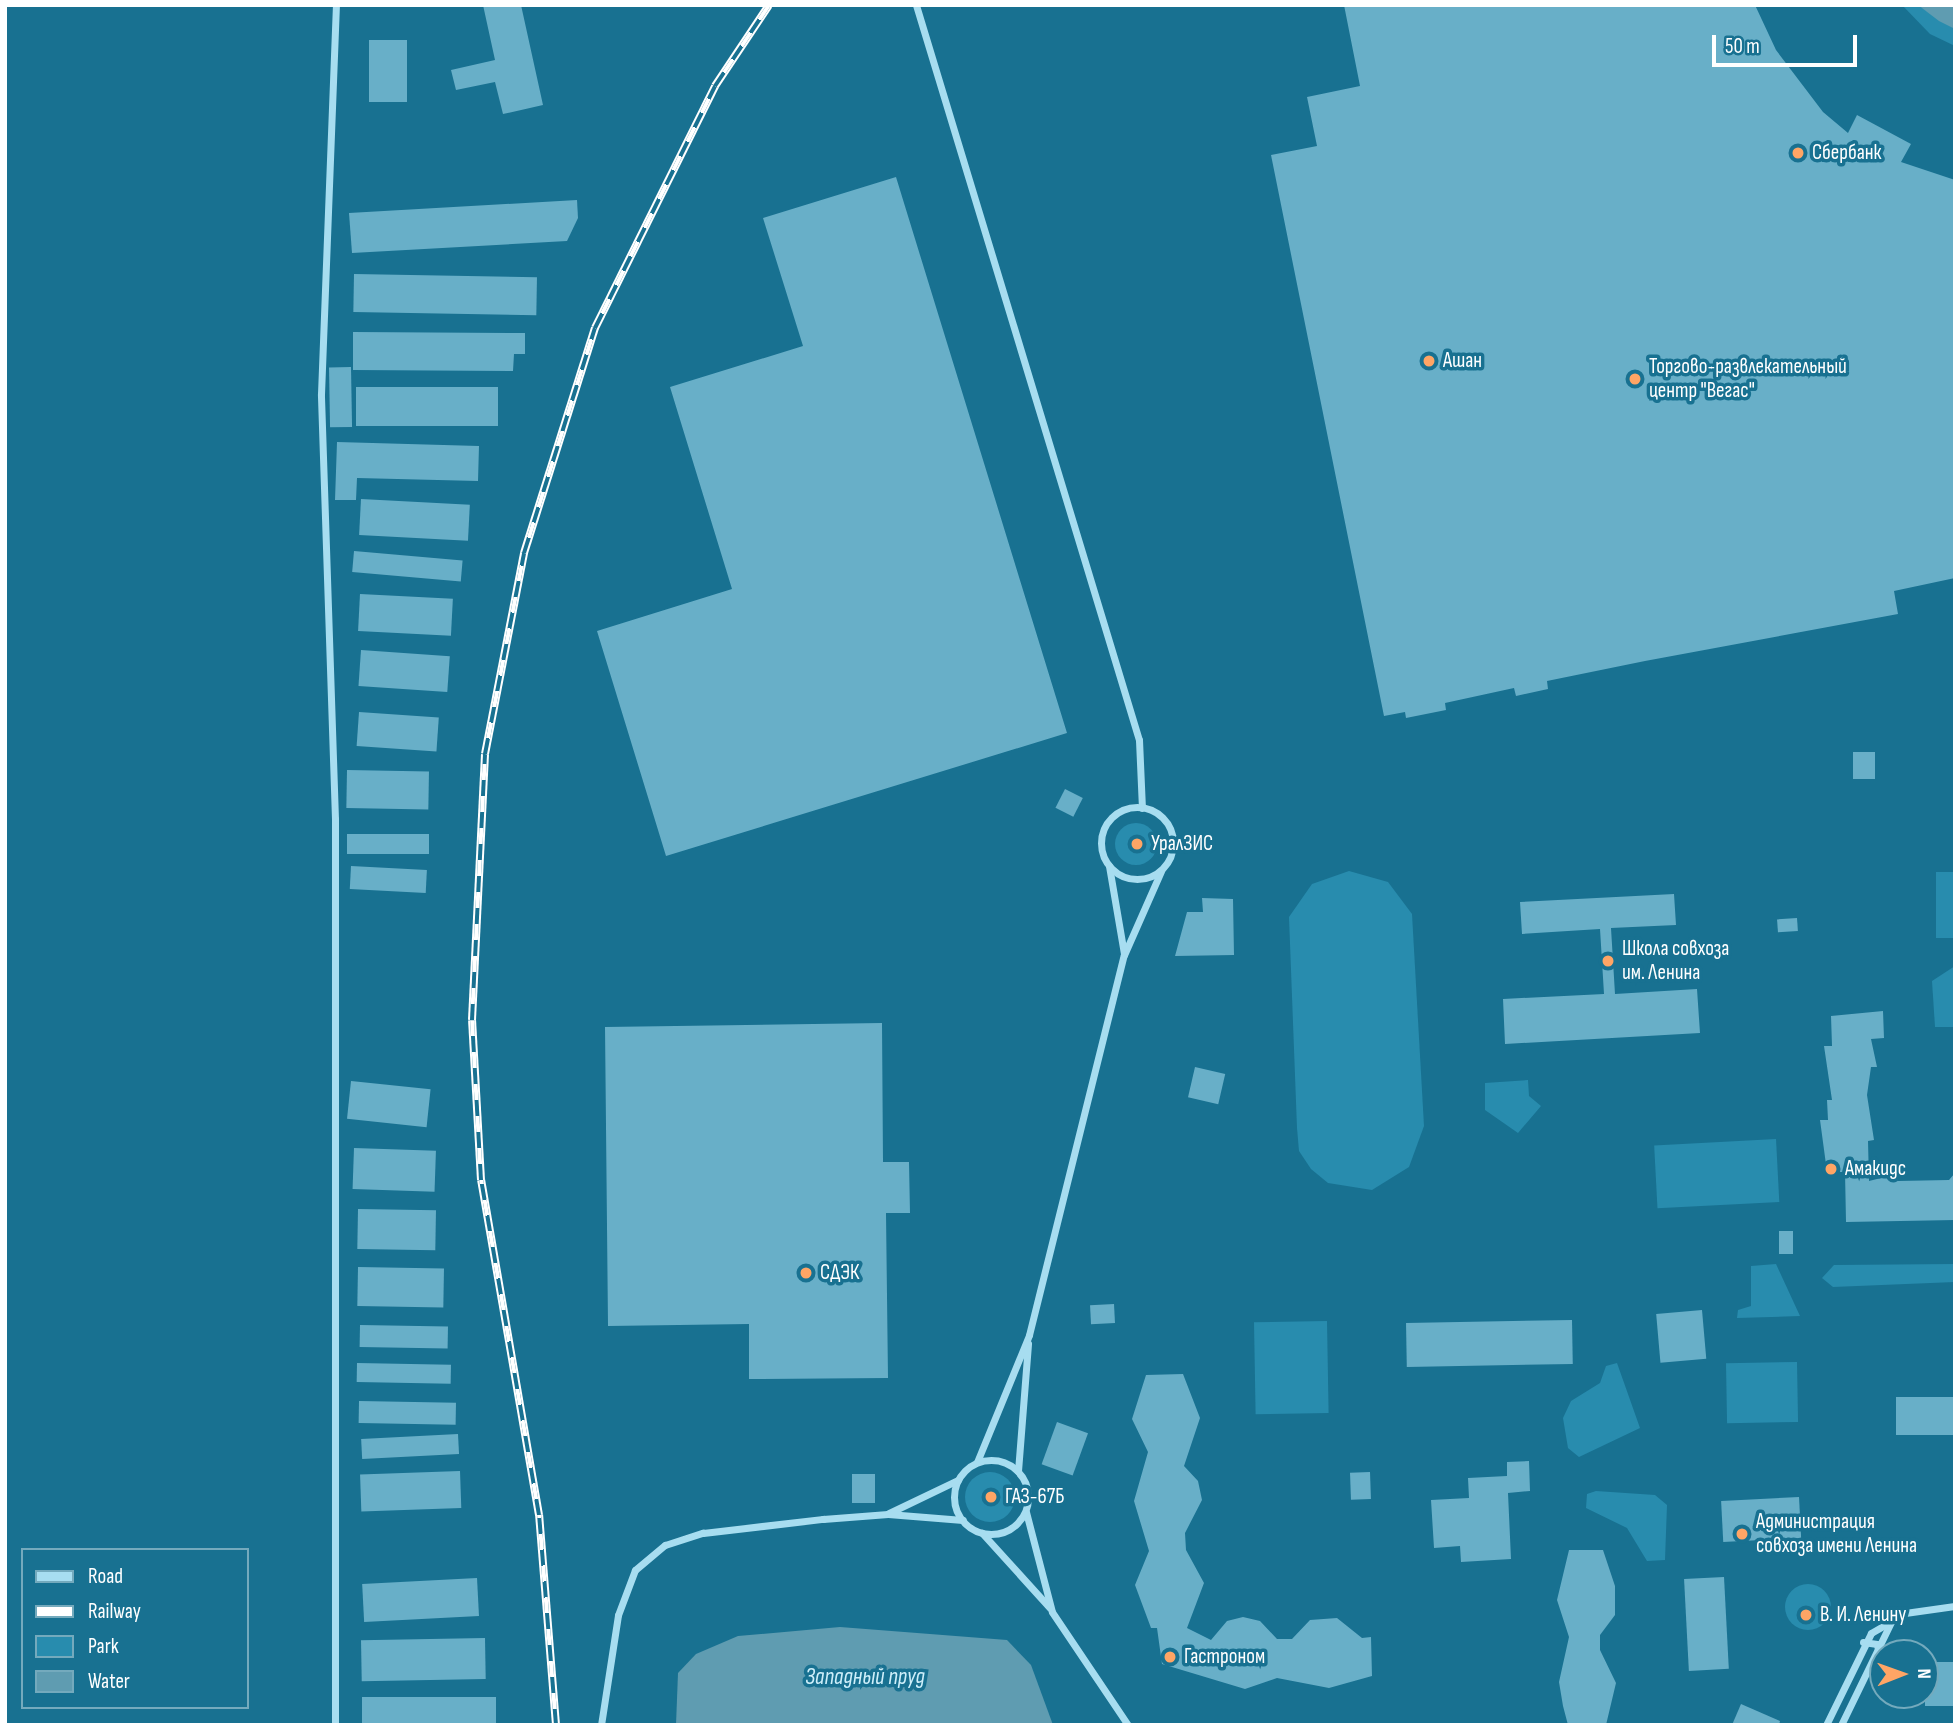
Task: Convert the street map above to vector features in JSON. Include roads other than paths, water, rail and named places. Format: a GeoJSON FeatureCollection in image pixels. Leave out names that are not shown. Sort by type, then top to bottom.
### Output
{"type":"FeatureCollection","features":[{"type":"Feature","properties":{"kind":"street"},"geometry":{"type":"LineString","coordinates":[[335,1725],[334,819],[321,394],[336,5]]}},
{"type":"Feature","properties":{"kind":"street"},"geometry":{"type":"LineString","coordinates":[[916,5],[1139,740],[1142,808]]}},
{"type":"Feature","properties":{"kind":"street"},"geometry":{"type":"LineString","coordinates":[[888,1514],[958,1480],[977,1462],[1029,1335],[1124,955],[1161,871],[1172,836],[1162,817],[1142,808],[1122,811],[1107,824],[1101,845],[1108,865],[1124,955]]}},
{"type":"Feature","properties":{"kind":"street"},"geometry":{"type":"LineString","coordinates":[[1108,865],[1130,879],[1161,871]]}},
{"type":"Feature","properties":{"kind":"street"},"geometry":{"type":"LineString","coordinates":[[1029,1335],[1018,1471],[1029,1494],[1026,1512],[1052,1612]]}},
{"type":"Feature","properties":{"kind":"street"},"geometry":{"type":"LineString","coordinates":[[977,1462],[997,1460],[1018,1471]]}},
{"type":"Feature","properties":{"kind":"street"},"geometry":{"type":"LineString","coordinates":[[958,1480],[954,1502],[963,1520],[982,1533],[1052,1612],[1128,1725]]}},
{"type":"Feature","properties":{"kind":"street"},"geometry":{"type":"LineString","coordinates":[[982,1533],[1011,1529],[1026,1512]]}},
{"type":"Feature","properties":{"kind":"street"},"geometry":{"type":"LineString","coordinates":[[601,1725],[618,1615],[635,1570],[665,1545],[703,1533],[888,1514],[963,1520]]}},
{"type":"Feature","properties":{"kind":"street"},"geometry":{"type":"LineString","coordinates":[[1826,1725],[1862,1642],[1891,1622],[1922,1608],[1955,1606]]}},
{"type":"Feature","properties":{"kind":"street"},"geometry":{"type":"LineString","coordinates":[[1885,1639],[1891,1622]]}},
{"type":"Feature","properties":{"kind":"street"},"geometry":{"type":"LineString","coordinates":[[1862,1642],[1869,1643]]}},
{"type":"Feature","properties":{"kind":"street"},"geometry":{"type":"LineString","coordinates":[[1841,1725],[1869,1674]]}},
{"type":"Feature","properties":{"kind":"water"},"geometry":{"type":"Polygon","coordinates":[[[1918,5],[1955,5],[1955,29],[1939,21],[1918,5]]]}},
{"type":"Feature","properties":{"kind":"water","name":"Западный пруд"},"geometry":{"type":"Polygon","coordinates":[[[840,1627],[1007,1640],[1031,1665],[1053,1725],[676,1725],[678,1673],[696,1654],[738,1636],[840,1627]]]}},
{"type":"Feature","properties":{"kind":"railway"},"geometry":{"type":"LineString","coordinates":[[556,1725],[539,1515],[481,1180],[472,1020],[485,754],[524,553],[595,328],[715,86],[769,5]]}},
{"type":"Feature","properties":{"kind":"place","name":"Сбербанк"},"geometry":{"type":"Point","coordinates":[1798,153]}},
{"type":"Feature","properties":{"kind":"place","name":"Ашан"},"geometry":{"type":"Point","coordinates":[1429,361]}},
{"type":"Feature","properties":{"kind":"place","name":"Торгово-развлекательный центр \"Вегас\""},"geometry":{"type":"Point","coordinates":[1635,379]}},
{"type":"Feature","properties":{"kind":"place","name":"УралЗИС"},"geometry":{"type":"Point","coordinates":[1137,844]}},
{"type":"Feature","properties":{"kind":"place","name":"Школа совхоза им. Ленина"},"geometry":{"type":"Point","coordinates":[1608,961]}},
{"type":"Feature","properties":{"kind":"place","name":"Амакидс"},"geometry":{"type":"Point","coordinates":[1831,1169]}},
{"type":"Feature","properties":{"kind":"place","name":"СДЭК"},"geometry":{"type":"Point","coordinates":[806,1273]}},
{"type":"Feature","properties":{"kind":"place","name":"ГАЗ-67Б"},"geometry":{"type":"Point","coordinates":[991,1497]}},
{"type":"Feature","properties":{"kind":"place","name":"Администрация совхоза имени Ленина"},"geometry":{"type":"Point","coordinates":[1742,1534]}},
{"type":"Feature","properties":{"kind":"place","name":"В. И. Ленину"},"geometry":{"type":"Point","coordinates":[1806,1615]}},
{"type":"Feature","properties":{"kind":"place","name":"Гастроном"},"geometry":{"type":"Point","coordinates":[1170,1657]}}]}
